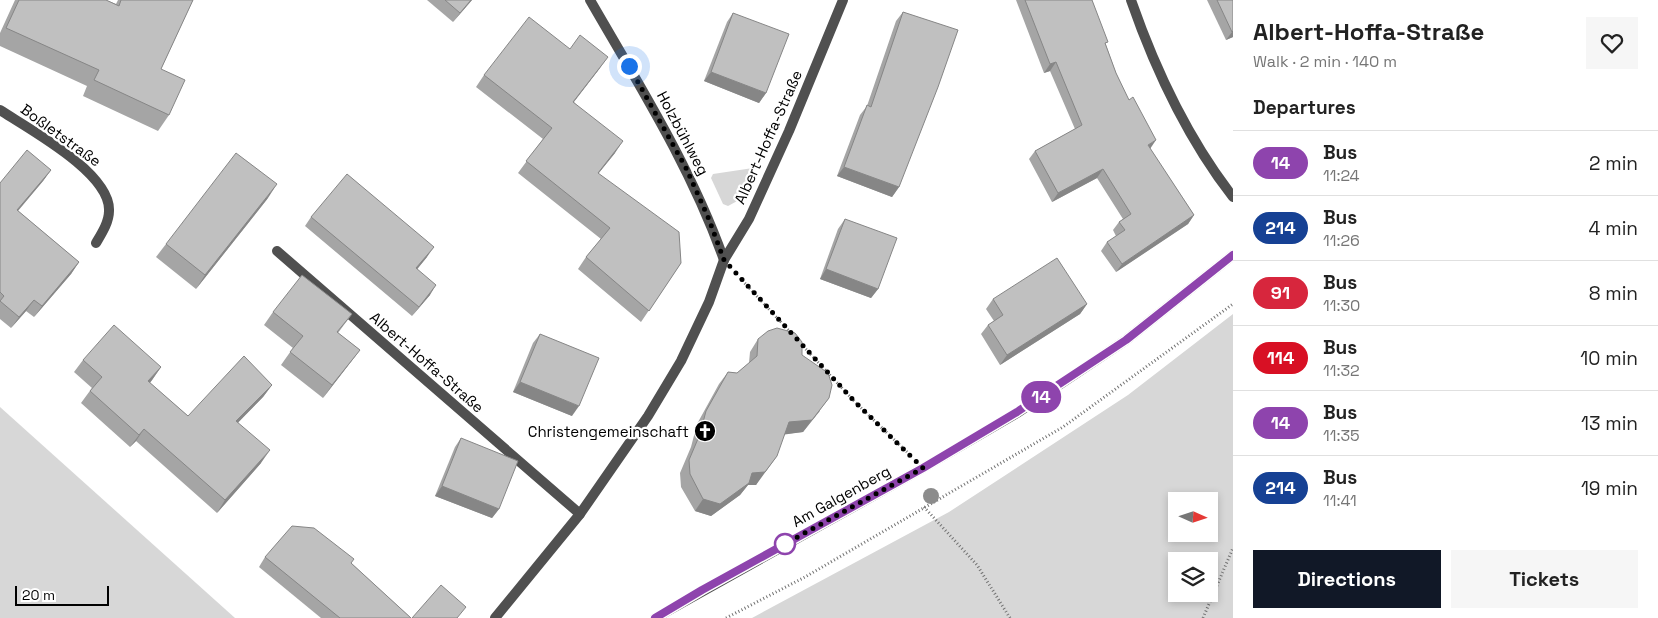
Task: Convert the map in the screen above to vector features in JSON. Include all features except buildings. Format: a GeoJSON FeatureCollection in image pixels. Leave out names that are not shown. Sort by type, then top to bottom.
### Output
{"type":"FeatureCollection","features":[{"type":"Feature","properties":{"kind":"street","name":"Holzbühlweg"},"geometry":{"type":"LineString","coordinates":[[590,0],[686,168],[708,217],[724,260]]}},
{"type":"Feature","properties":{"kind":"street","name":"Albert-Hoffa-Straße"},"geometry":{"type":"LineString","coordinates":[[495,618],[580,514],[648,416],[681,362],[709,302],[724,260],[749,218],[789,131],[843,0]]}},
{"type":"Feature","properties":{"kind":"street"},"geometry":{"type":"LineString","coordinates":[[1131,0],[1149,51],[1210,167],[1233,197]]}},
{"type":"Feature","properties":{"kind":"street","name":"Boßletstraße"},"geometry":{"type":"LineString","coordinates":[[0,110],[80,164],[98,180],[107,195],[110,211],[105,227],[96,242]]}},
{"type":"Feature","properties":{"kind":"street","name":"Albert-Hoffa-Straße"},"geometry":{"type":"LineString","coordinates":[[277,251],[580,514]]}},
{"type":"Feature","properties":{"kind":"street","name":"Am Galgenberg"},"geometry":{"type":"LineString","coordinates":[[655,618],[923,468],[1017,412],[1126,340],[1233,255]]}},
{"type":"Feature","properties":{"kind":"path"},"geometry":{"type":"LineString","coordinates":[[724,260],[856,403],[923,468]]}},
{"type":"Feature","properties":{"kind":"path"},"geometry":{"type":"LineString","coordinates":[[726,618],[805,577],[1063,427],[1233,304]]}},
{"type":"Feature","properties":{"kind":"path"},"geometry":{"type":"LineString","coordinates":[[924,508],[977,565],[1010,618]]}},
{"type":"Feature","properties":{"kind":"path"},"geometry":{"type":"LineString","coordinates":[[1203,618],[1233,548]]}},
{"type":"Feature","properties":{"kind":"shaded area"},"geometry":{"type":"Polygon","coordinates":[[[753,168],[754,170],[741,199],[728,206],[723,204],[711,178],[713,174],[753,168]]]}},
{"type":"Feature","properties":{"kind":"shaded area"},"geometry":{"type":"Polygon","coordinates":[[[1233,314],[1233,618],[752,618],[949,512],[1128,395],[1233,314]]]}},
{"type":"Feature","properties":{"kind":"shaded area"},"geometry":{"type":"Polygon","coordinates":[[[0,407],[235,618],[0,618],[0,407]]]}},
{"type":"Feature","properties":{"kind":"bus line","name":"14"},"geometry":{"type":"LineString","coordinates":[[655,618],[923,468],[1017,412],[1126,340],[1233,255]]}},
{"type":"Feature","properties":{"kind":"place","name":"Christengemeinschaft"},"geometry":{"type":"Point","coordinates":[705,431]}},
{"type":"Feature","properties":{"kind":"route"},"geometry":{"type":"LineString","coordinates":[[629,66],[686,168],[708,217],[724,260],[856,403],[923,468],[783,545],[785,544]]}}]}
